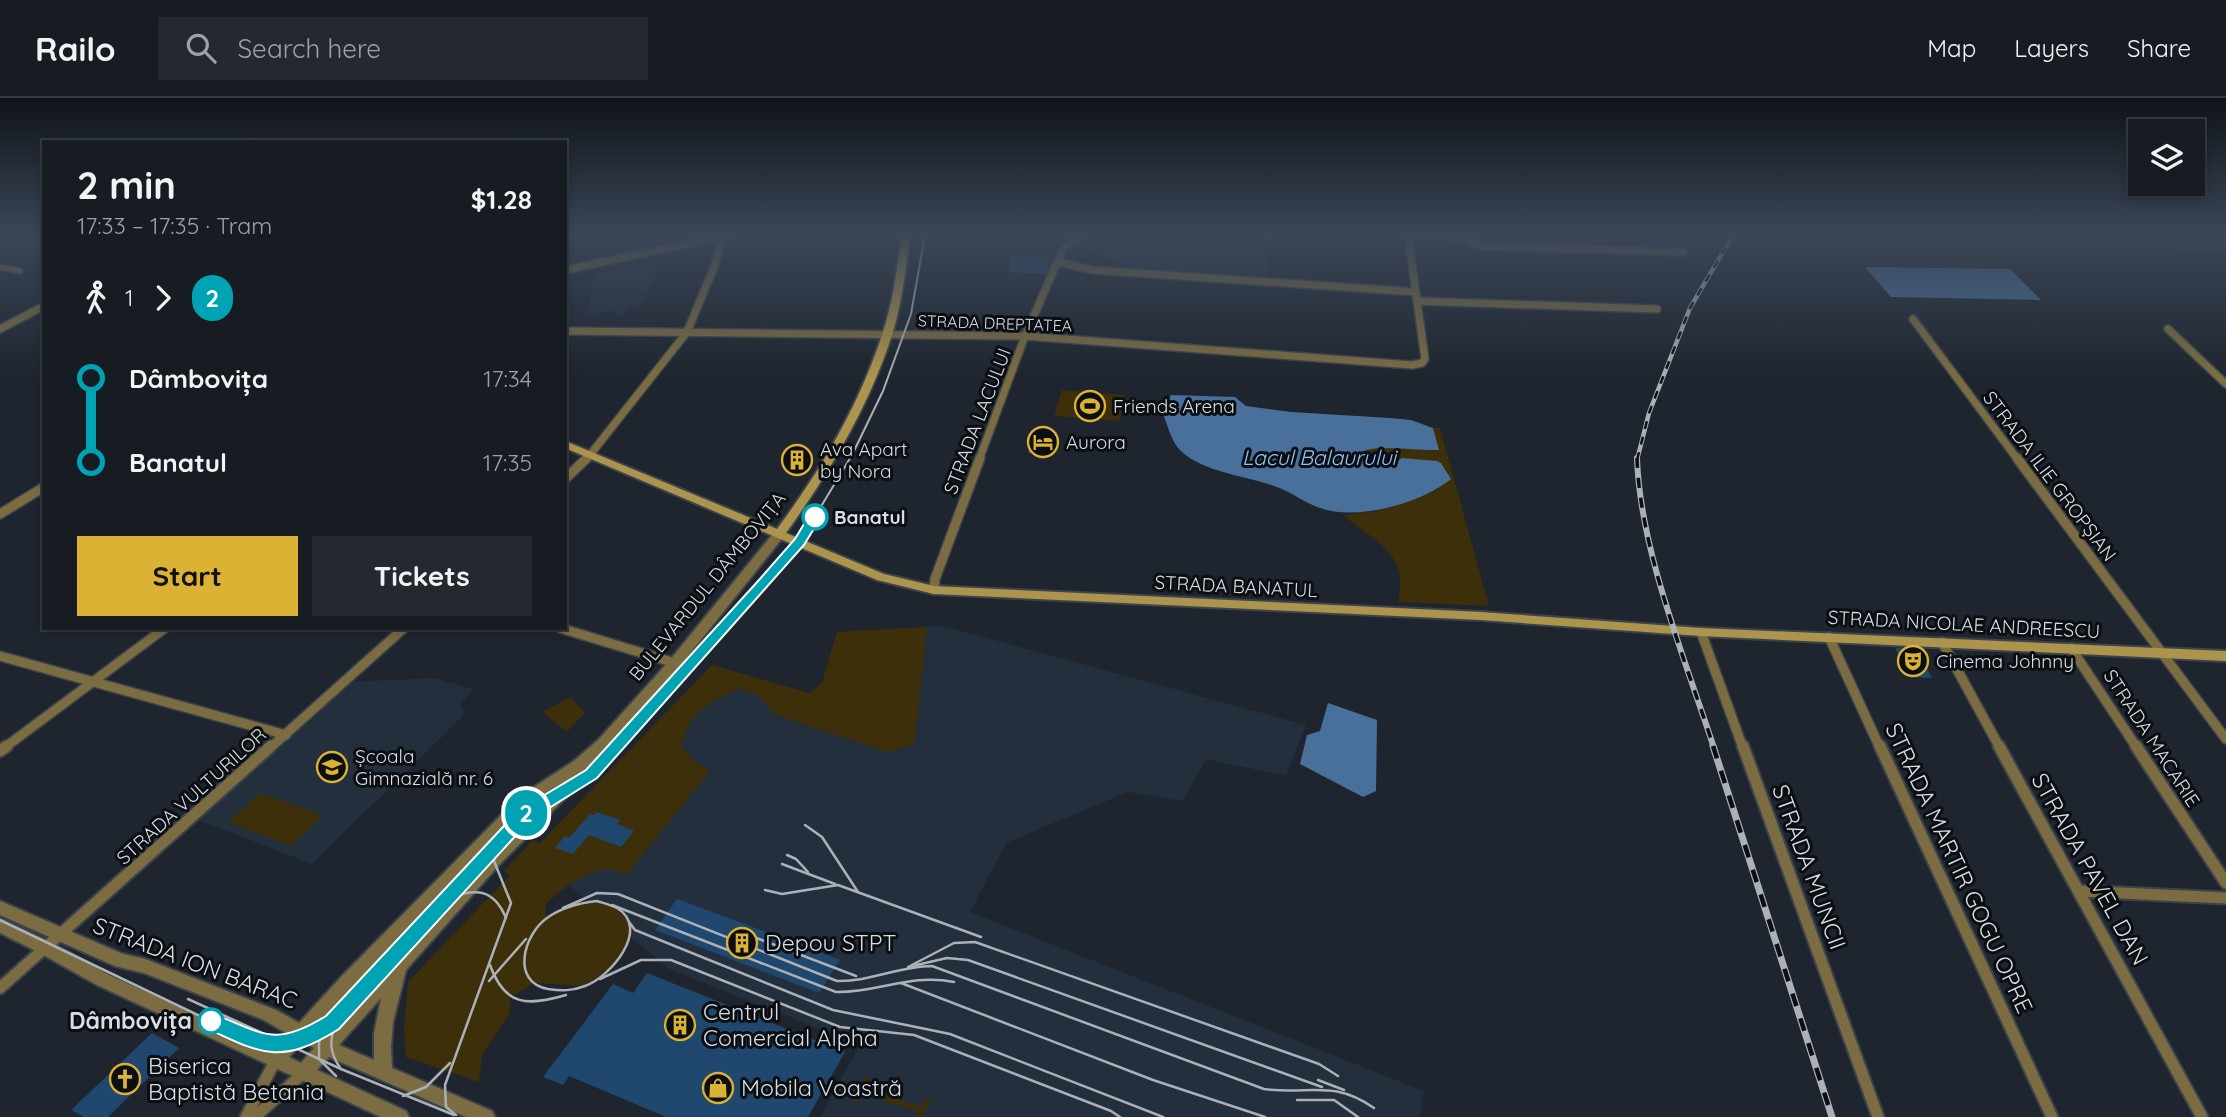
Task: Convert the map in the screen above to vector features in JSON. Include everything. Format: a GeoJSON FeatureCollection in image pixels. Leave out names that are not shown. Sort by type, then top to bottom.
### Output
{"type":"FeatureCollection","features":[{"type":"Feature","properties":{"kind":"main road","name":"BULEVARDUL DÂMBOVIȚA"},"geometry":{"type":"LineString","coordinates":[[780,533],[821,471],[862,399],[887,334],[898,283]]}},
{"type":"Feature","properties":{"kind":"main road"},"geometry":{"type":"LineString","coordinates":[[567,445],[780,533]]}},
{"type":"Feature","properties":{"kind":"main road","name":"STRADA BANATUL"},"geometry":{"type":"LineString","coordinates":[[780,533],[881,577],[934,590],[1431,614],[1701,632]]}},
{"type":"Feature","properties":{"kind":"main road","name":"STRADA NICOLAE ANDREESCU"},"geometry":{"type":"LineString","coordinates":[[1701,632],[2226,656]]}},
{"type":"Feature","properties":{"kind":"street"},"geometry":{"type":"LineString","coordinates":[[567,477],[591,455],[687,332],[708,283]]}},
{"type":"Feature","properties":{"kind":"street","name":"STRADA LACULUI"},"geometry":{"type":"LineString","coordinates":[[934,590],[935,579],[1025,336],[1049,283]]}},
{"type":"Feature","properties":{"kind":"street"},"geometry":{"type":"LineString","coordinates":[[1277,283],[1416,292]]}},
{"type":"Feature","properties":{"kind":"street"},"geometry":{"type":"LineString","coordinates":[[1415,283],[1417,301],[1657,309]]}},
{"type":"Feature","properties":{"kind":"street","name":"STRADA DREPTATEA"},"geometry":{"type":"LineString","coordinates":[[567,331],[1025,336],[1399,364],[1422,363],[1425,359],[1417,301]]}},
{"type":"Feature","properties":{"kind":"street"},"geometry":{"type":"LineString","coordinates":[[0,329],[42,307]]}},
{"type":"Feature","properties":{"kind":"street","name":"STRADA ILIE GROPȘIAN"},"geometry":{"type":"LineString","coordinates":[[1913,319],[2226,739]]}},
{"type":"Feature","properties":{"kind":"street"},"geometry":{"type":"LineString","coordinates":[[2168,329],[2226,384]]}},
{"type":"Feature","properties":{"kind":"street"},"geometry":{"type":"LineString","coordinates":[[0,514],[42,488]]}},
{"type":"Feature","properties":{"kind":"street","name":"BULEVARDUL DÂMBOVIȚA"},"geometry":{"type":"LineString","coordinates":[[246,1117],[275,1062],[302,1032],[377,950],[525,800],[579,765],[604,743],[675,663],[780,533]]}},
{"type":"Feature","properties":{"kind":"street"},"geometry":{"type":"LineString","coordinates":[[0,751],[162,630]]}},
{"type":"Feature","properties":{"kind":"street","name":"STRADA VULTURILOR"},"geometry":{"type":"LineString","coordinates":[[0,988],[402,630]]}},
{"type":"Feature","properties":{"kind":"street"},"geometry":{"type":"LineString","coordinates":[[567,630],[675,663]]}},
{"type":"Feature","properties":{"kind":"street","name":"STRADA MUNCII"},"geometry":{"type":"LineString","coordinates":[[1701,632],[1878,1117]]}},
{"type":"Feature","properties":{"kind":"street","name":"STRADA MARTIR GOGU OPRE"},"geometry":{"type":"LineString","coordinates":[[1829,637],[2052,1117]]}},
{"type":"Feature","properties":{"kind":"street","name":"STRADA PAVEL DAN"},"geometry":{"type":"LineString","coordinates":[[1942,642],[2202,1117]]}},
{"type":"Feature","properties":{"kind":"street","name":"STRADA MACARIE"},"geometry":{"type":"LineString","coordinates":[[2071,648],[2226,883]]}},
{"type":"Feature","properties":{"kind":"street"},"geometry":{"type":"LineString","coordinates":[[0,656],[286,735]]}},
{"type":"Feature","properties":{"kind":"street","name":"BULEVARDUL DÂMBOVIȚA"},"geometry":{"type":"LineString","coordinates":[[256,1117],[302,1074],[494,860],[593,761],[604,743]]}},
{"type":"Feature","properties":{"kind":"street"},"geometry":{"type":"LineString","coordinates":[[2078,891],[2226,898]]}},
{"type":"Feature","properties":{"kind":"street","name":"STRADA ION BARAC"},"geometry":{"type":"LineString","coordinates":[[0,908],[59,936],[270,1015],[384,1073],[486,1117]]}},
{"type":"Feature","properties":{"kind":"street"},"geometry":{"type":"LineString","coordinates":[[0,926],[103,980],[275,1062],[400,1117]]}},
{"type":"Feature","properties":{"kind":"street"},"geometry":{"type":"LineString","coordinates":[[384,1073],[381,1040],[389,995],[400,966]]}},
{"type":"Feature","properties":{"kind":"shaded area"},"geometry":{"type":"Polygon","coordinates":[[[652,283],[641,307],[629,306],[624,316],[614,316],[616,311],[586,314],[594,288],[567,288],[567,286],[652,283]]]}},
{"type":"Feature","properties":{"kind":"shaded area","name":"Friends Arena"},"geometry":{"type":"Polygon","coordinates":[[[1062,390],[1125,395],[1119,421],[1054,416],[1062,390]]]}},
{"type":"Feature","properties":{"kind":"shaded area"},"geometry":{"type":"Polygon","coordinates":[[[1433,428],[1440,428],[1489,606],[1398,602],[1399,571],[1394,560],[1377,541],[1343,515],[1376,511],[1439,489],[1402,458],[1382,464],[1364,454],[1364,451],[1376,447],[1438,450],[1433,428]]]}},
{"type":"Feature","properties":{"kind":"shaded area"},"geometry":{"type":"Polygon","coordinates":[[[943,626],[1306,725],[1286,776],[1206,759],[1182,801],[1128,792],[1006,843],[970,912],[1424,1091],[1420,1117],[820,1117],[860,1045],[669,969],[530,853],[712,665],[809,693],[822,683],[837,632],[943,626]]]}},
{"type":"Feature","properties":{"kind":"shaded area"},"geometry":{"type":"Polygon","coordinates":[[[927,627],[914,745],[888,752],[776,715],[757,695],[739,689],[718,699],[702,709],[690,723],[681,745],[693,760],[710,771],[627,874],[607,869],[597,871],[565,888],[546,904],[546,919],[583,902],[604,903],[614,908],[634,929],[620,960],[586,986],[535,983],[510,997],[510,1013],[482,1055],[479,1082],[406,1057],[404,1029],[408,982],[510,875],[504,871],[533,840],[540,843],[712,665],[809,693],[822,683],[837,632],[927,627]]]}},
{"type":"Feature","properties":{"kind":"shaded area","name":"Școala Gimnazială nr. 6"},"geometry":{"type":"Polygon","coordinates":[[[433,678],[474,689],[460,704],[464,715],[312,864],[196,819],[349,682],[433,678]]]}},
{"type":"Feature","properties":{"kind":"shaded area"},"geometry":{"type":"Polygon","coordinates":[[[571,697],[585,713],[567,732],[542,712],[571,697]]]}},
{"type":"Feature","properties":{"kind":"shaded area"},"geometry":{"type":"Polygon","coordinates":[[[260,793],[323,815],[292,846],[228,822],[260,793]]]}},
{"type":"Feature","properties":{"kind":"shaded area"},"geometry":{"type":"Polygon","coordinates":[[[865,1076],[869,1078],[865,1087],[921,1107],[926,1098],[931,1100],[923,1117],[917,1117],[918,1112],[863,1093],[858,1102],[853,1100],[865,1076]]]}},
{"type":"Feature","properties":{"kind":"water"},"geometry":{"type":"Polygon","coordinates":[[[1878,283],[2024,283],[2041,300],[1891,297],[1878,283]]]}},
{"type":"Feature","properties":{"kind":"water","name":"Lacul Balaurului"},"geometry":{"type":"Polygon","coordinates":[[[1171,395],[1235,397],[1246,406],[1291,412],[1411,420],[1433,428],[1439,450],[1379,448],[1364,451],[1364,454],[1372,462],[1391,465],[1402,458],[1437,461],[1451,479],[1423,496],[1388,508],[1335,512],[1320,508],[1282,489],[1211,468],[1187,456],[1171,436],[1163,414],[1171,395]]]}},
{"type":"Feature","properties":{"kind":"water"},"geometry":{"type":"Polygon","coordinates":[[[1328,703],[1377,720],[1376,791],[1363,797],[1300,764],[1307,735],[1320,731],[1328,703]]]}},
{"type":"Feature","properties":{"kind":"building","name":"Aurora"},"geometry":{"type":"Polygon","coordinates":[[[1034,430],[1057,432],[1052,454],[1028,453],[1034,430]]]}},
{"type":"Feature","properties":{"kind":"building","name":"Ava Apart by Nora"},"geometry":{"type":"Polygon","coordinates":[[[793,453],[811,455],[801,470],[783,467],[793,453]]]}},
{"type":"Feature","properties":{"kind":"building","name":"Cinema Johnny"},"geometry":{"type":"Polygon","coordinates":[[[1895,648],[1916,649],[1932,678],[1912,677],[1895,648]]]}},
{"type":"Feature","properties":{"kind":"building"},"geometry":{"type":"Polygon","coordinates":[[[597,812],[620,820],[617,824],[634,831],[621,847],[589,835],[573,854],[555,848],[565,836],[569,838],[590,814],[597,812]]]}},
{"type":"Feature","properties":{"kind":"building","name":"Depou STPT"},"geometry":{"type":"Polygon","coordinates":[[[677,899],[840,960],[819,993],[655,930],[677,899]]]}},
{"type":"Feature","properties":{"kind":"building","name":"Centrul Comercial Alpha"},"geometry":{"type":"Polygon","coordinates":[[[647,973],[845,1052],[808,1117],[666,1117],[569,1076],[563,1085],[543,1077],[613,984],[633,993],[647,973]]]}},
{"type":"Feature","properties":{"kind":"building","name":"Biserica Baptistă Betania"},"geometry":{"type":"Polygon","coordinates":[[[152,1033],[179,1048],[108,1117],[84,1117],[71,1110],[152,1033]]]}},
{"type":"Feature","properties":{"kind":"tram line"},"geometry":{"type":"LineString","coordinates":[[615,748],[802,538],[852,455],[883,391],[911,314],[917,283]]}},
{"type":"Feature","properties":{"kind":"tram line","name":"2"},"geometry":{"type":"LineString","coordinates":[[211,1021],[254,1042],[277,1044],[300,1041],[333,1023],[524,815],[538,804],[592,774],[764,583],[799,542],[815,517]]}},
{"type":"Feature","properties":{"kind":"tram line"},"geometry":{"type":"LineString","coordinates":[[449,897],[524,815],[592,774],[617,746]]}},
{"type":"Feature","properties":{"kind":"tram line"},"geometry":{"type":"LineString","coordinates":[[805,825],[822,837],[858,892]]}},
{"type":"Feature","properties":{"kind":"tram line"},"geometry":{"type":"LineString","coordinates":[[498,846],[494,861],[511,903],[506,917]]}},
{"type":"Feature","properties":{"kind":"tram line"},"geometry":{"type":"LineString","coordinates":[[787,855],[796,859],[808,872]]}},
{"type":"Feature","properties":{"kind":"tram line"},"geometry":{"type":"LineString","coordinates":[[782,864],[835,884]]}},
{"type":"Feature","properties":{"kind":"tram line"},"geometry":{"type":"LineString","coordinates":[[765,890],[782,894],[838,885],[981,937]]}},
{"type":"Feature","properties":{"kind":"tram line"},"geometry":{"type":"LineString","coordinates":[[449,897],[466,893],[482,893],[495,901],[506,917]]}},
{"type":"Feature","properties":{"kind":"tram line"},"geometry":{"type":"LineString","coordinates":[[563,908],[597,893],[618,894],[837,981],[932,966],[1264,1089],[1333,1091],[1359,1099],[1374,1108]]}},
{"type":"Feature","properties":{"kind":"tram line"},"geometry":{"type":"LineString","coordinates":[[324,1027],[344,1013],[449,897]]}},
{"type":"Feature","properties":{"kind":"tram line"},"geometry":{"type":"LineString","coordinates":[[597,901],[617,908],[627,917],[629,940],[623,952],[605,973],[580,988],[558,990],[536,985],[525,968],[525,957],[527,946],[539,925],[565,908],[597,901]]}},
{"type":"Feature","properties":{"kind":"tram line"},"geometry":{"type":"LineString","coordinates":[[612,905],[836,992],[866,990],[908,981],[954,982]]}},
{"type":"Feature","properties":{"kind":"tram line"},"geometry":{"type":"LineString","coordinates":[[456,1115],[446,1107],[445,1085],[506,917]]}},
{"type":"Feature","properties":{"kind":"tram line"},"geometry":{"type":"LineString","coordinates":[[0,920],[254,1042],[282,1042]]}},
{"type":"Feature","properties":{"kind":"tram line"},"geometry":{"type":"LineString","coordinates":[[629,922],[635,930],[833,1010],[950,1034],[1163,1117]]}},
{"type":"Feature","properties":{"kind":"tram line"},"geometry":{"type":"LineString","coordinates":[[738,931],[856,976]]}},
{"type":"Feature","properties":{"kind":"tram line"},"geometry":{"type":"LineString","coordinates":[[494,975],[526,939]]}},
{"type":"Feature","properties":{"kind":"tram line"},"geometry":{"type":"LineString","coordinates":[[1322,1087],[968,960],[947,958],[908,967],[954,943],[975,942],[1319,1064],[1338,1076]]}},
{"type":"Feature","properties":{"kind":"tram line"},"geometry":{"type":"LineString","coordinates":[[600,979],[641,960],[671,960],[840,1027],[914,1035],[1111,1111],[1120,1117]]}},
{"type":"Feature","properties":{"kind":"tram line"},"geometry":{"type":"LineString","coordinates":[[490,965],[494,975]]}},
{"type":"Feature","properties":{"kind":"tram line"},"geometry":{"type":"LineString","coordinates":[[489,981],[494,975]]}},
{"type":"Feature","properties":{"kind":"tram line"},"geometry":{"type":"LineString","coordinates":[[494,975],[503,989],[519,1000],[540,1001],[566,995]]}},
{"type":"Feature","properties":{"kind":"tram line"},"geometry":{"type":"LineString","coordinates":[[901,983],[1153,1080],[1265,1117]]}},
{"type":"Feature","properties":{"kind":"tram line"},"geometry":{"type":"LineString","coordinates":[[188,999],[282,1042]]}},
{"type":"Feature","properties":{"kind":"tram line"},"geometry":{"type":"LineString","coordinates":[[338,1021],[331,1045],[341,1069]]}},
{"type":"Feature","properties":{"kind":"tram line"},"geometry":{"type":"LineString","coordinates":[[282,1042],[302,1038],[324,1027]]}},
{"type":"Feature","properties":{"kind":"tram line"},"geometry":{"type":"LineString","coordinates":[[319,1059],[319,1042],[324,1027]]}},
{"type":"Feature","properties":{"kind":"tram line"},"geometry":{"type":"LineString","coordinates":[[282,1042],[319,1059]]}},
{"type":"Feature","properties":{"kind":"tram line"},"geometry":{"type":"LineString","coordinates":[[319,1059],[341,1069]]}},
{"type":"Feature","properties":{"kind":"tram line"},"geometry":{"type":"LineString","coordinates":[[319,1059],[336,1076]]}},
{"type":"Feature","properties":{"kind":"tram line"},"geometry":{"type":"LineString","coordinates":[[405,1095],[426,1087],[450,1063]]}},
{"type":"Feature","properties":{"kind":"tram line"},"geometry":{"type":"LineString","coordinates":[[341,1069],[405,1095]]}},
{"type":"Feature","properties":{"kind":"tram line"},"geometry":{"type":"LineString","coordinates":[[1318,1080],[1344,1090]]}},
{"type":"Feature","properties":{"kind":"tram line"},"geometry":{"type":"LineString","coordinates":[[405,1095],[454,1115]]}},
{"type":"Feature","properties":{"kind":"tram line"},"geometry":{"type":"LineString","coordinates":[[1297,1100],[1334,1100],[1358,1117]]}},
{"type":"Feature","properties":{"kind":"railway"},"geometry":{"type":"LineString","coordinates":[[1637,459],[1649,413],[1690,308],[1705,283]]}},
{"type":"Feature","properties":{"kind":"railway"},"geometry":{"type":"LineString","coordinates":[[1637,459],[1646,530],[1655,567],[1714,748]]}},
{"type":"Feature","properties":{"kind":"railway"},"geometry":{"type":"LineString","coordinates":[[1713,746],[1832,1117]]}},
{"type":"Feature","properties":{"kind":"place","name":"Friends Arena"},"geometry":{"type":"Point","coordinates":[1090,406]}},
{"type":"Feature","properties":{"kind":"place","name":"Aurora"},"geometry":{"type":"Point","coordinates":[1043,442]}},
{"type":"Feature","properties":{"kind":"place","name":"Ava Apart by Nora"},"geometry":{"type":"Point","coordinates":[797,460]}},
{"type":"Feature","properties":{"kind":"place","name":"Banatul"},"geometry":{"type":"Point","coordinates":[815,517]}},
{"type":"Feature","properties":{"kind":"place","name":"Cinema Johnny"},"geometry":{"type":"Point","coordinates":[1913,661]}},
{"type":"Feature","properties":{"kind":"place","name":"Școala Gimnazială nr. 6"},"geometry":{"type":"Point","coordinates":[332,767]}},
{"type":"Feature","properties":{"kind":"place","name":"Depou STPT"},"geometry":{"type":"Point","coordinates":[742,943]}},
{"type":"Feature","properties":{"kind":"place","name":"Dâmbovița"},"geometry":{"type":"Point","coordinates":[211,1021]}},
{"type":"Feature","properties":{"kind":"place","name":"Centrul Comercial Alpha"},"geometry":{"type":"Point","coordinates":[680,1025]}},
{"type":"Feature","properties":{"kind":"place","name":"Biserica Baptistă Betania"},"geometry":{"type":"Point","coordinates":[125,1079]}},
{"type":"Feature","properties":{"kind":"place","name":"Mobila Voastră"},"geometry":{"type":"Point","coordinates":[718,1088]}}]}
